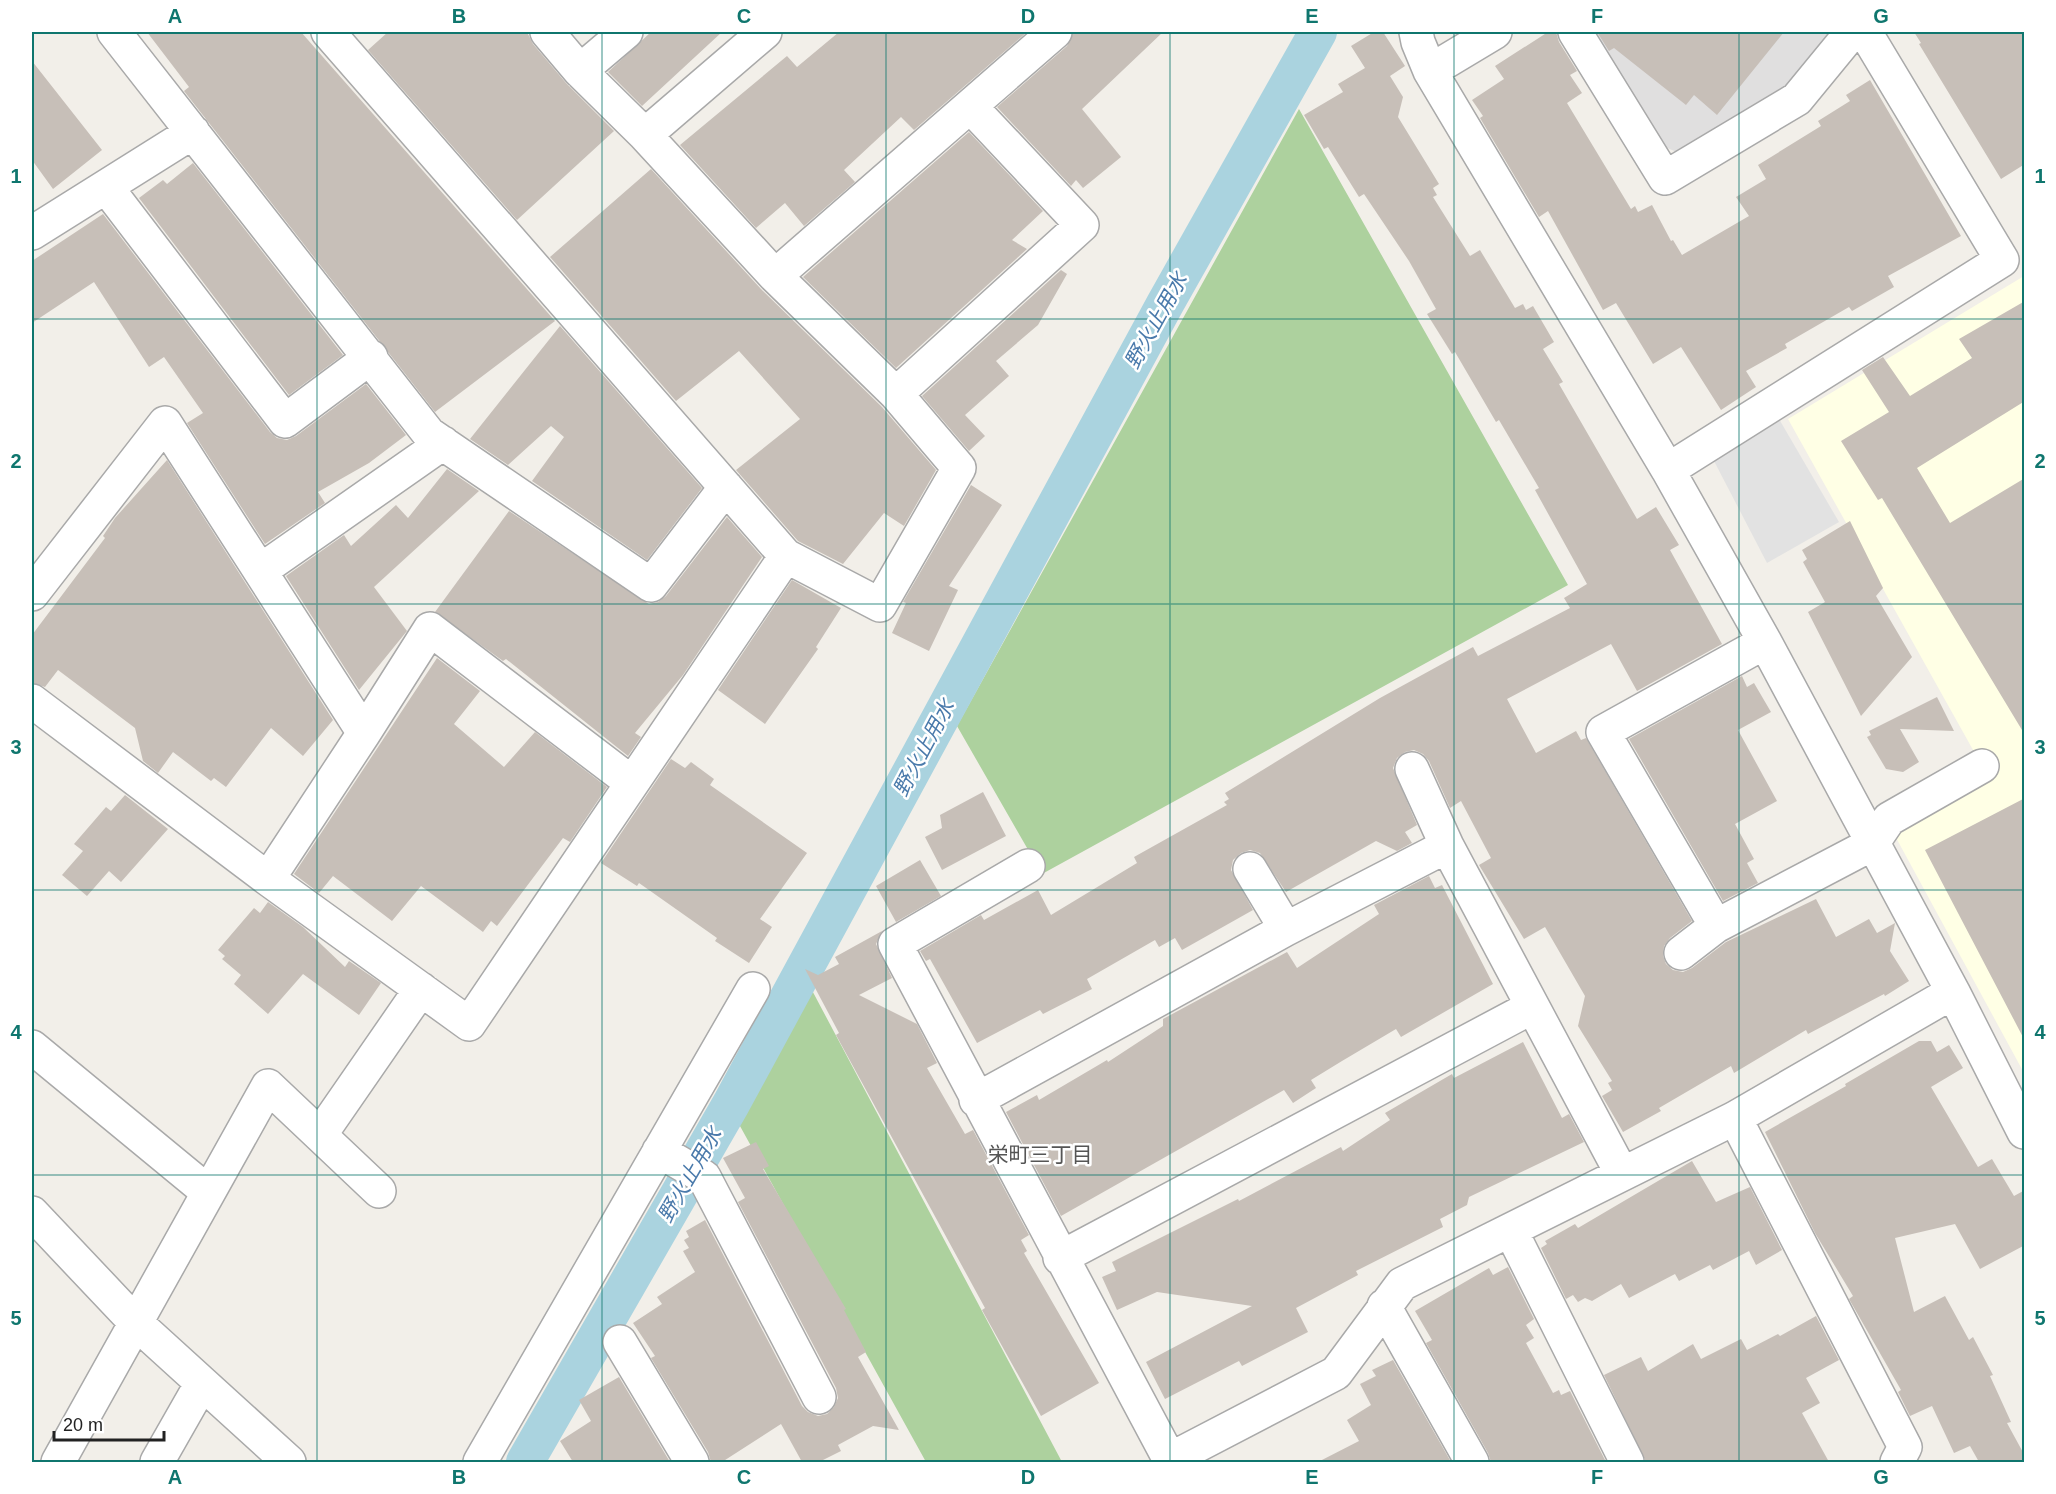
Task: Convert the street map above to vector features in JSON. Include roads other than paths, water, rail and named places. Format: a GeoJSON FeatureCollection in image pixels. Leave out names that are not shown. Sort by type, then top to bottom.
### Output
{"type":"FeatureCollection","features":[{"type":"Feature","properties":{"kind":"street"},"geometry":{"type":"LineString","coordinates":[[114,32],[371,357],[429,434],[651,585],[726,487]]}},
{"type":"Feature","properties":{"kind":"street"},"geometry":{"type":"LineString","coordinates":[[328,32],[786,556],[880,605],[959,468],[896,394],[775,276],[645,135],[580,71],[547,32]]}},
{"type":"Feature","properties":{"kind":"street"},"geometry":{"type":"LineString","coordinates":[[580,71],[626,32]]}},
{"type":"Feature","properties":{"kind":"street"},"geometry":{"type":"LineString","coordinates":[[645,135],[765,32]]}},
{"type":"Feature","properties":{"kind":"street"},"geometry":{"type":"LineString","coordinates":[[775,276],[1055,32]]}},
{"type":"Feature","properties":{"kind":"street"},"geometry":{"type":"LineString","coordinates":[[1416,32],[1430,71],[1668,470],[1765,642],[2025,1131]]}},
{"type":"Feature","properties":{"kind":"street"},"geometry":{"type":"LineString","coordinates":[[1430,71],[1495,32]]}},
{"type":"Feature","properties":{"kind":"street"},"geometry":{"type":"LineString","coordinates":[[1575,32],[1665,178],[1797,99],[1852,32]]}},
{"type":"Feature","properties":{"kind":"street"},"geometry":{"type":"LineString","coordinates":[[1668,470],[2002,260],[1865,32]]}},
{"type":"Feature","properties":{"kind":"street"},"geometry":{"type":"LineString","coordinates":[[896,394],[1082,225],[970,105]]}},
{"type":"Feature","properties":{"kind":"street"},"geometry":{"type":"LineString","coordinates":[[32,233],[193,132]]}},
{"type":"Feature","properties":{"kind":"street"},"geometry":{"type":"LineString","coordinates":[[107,188],[285,421],[371,357]]}},
{"type":"Feature","properties":{"kind":"street"},"geometry":{"type":"LineString","coordinates":[[32,594],[165,423],[364,733]]}},
{"type":"Feature","properties":{"kind":"street"},"geometry":{"type":"LineString","coordinates":[[260,571],[443,443]]}},
{"type":"Feature","properties":{"kind":"street"},"geometry":{"type":"LineString","coordinates":[[32,702],[268,879],[470,1024],[786,556]]}},
{"type":"Feature","properties":{"kind":"street"},"geometry":{"type":"LineString","coordinates":[[268,879],[430,629],[632,783]]}},
{"type":"Feature","properties":{"kind":"street"},"geometry":{"type":"LineString","coordinates":[[1716,926],[1603,732],[1765,642]]}},
{"type":"Feature","properties":{"kind":"street"},"geometry":{"type":"LineString","coordinates":[[1681,953],[1716,926],[1872,844],[1889,819],[1982,766]]}},
{"type":"Feature","properties":{"kind":"street"},"geometry":{"type":"LineString","coordinates":[[1412,769],[1447,846],[1622,1174]]}},
{"type":"Feature","properties":{"kind":"street"},"geometry":{"type":"LineString","coordinates":[[976,1100],[1286,929],[1447,846]]}},
{"type":"Feature","properties":{"kind":"street"},"geometry":{"type":"LineString","coordinates":[[1028,866],[895,944],[1170,1461],[1336,1372],[1402,1284],[1735,1118],[1953,992]]}},
{"type":"Feature","properties":{"kind":"street"},"geometry":{"type":"LineString","coordinates":[[1250,868],[1286,929]]}},
{"type":"Feature","properties":{"kind":"street"},"geometry":{"type":"LineString","coordinates":[[320,1135],[421,989]]}},
{"type":"Feature","properties":{"kind":"street"},"geometry":{"type":"LineString","coordinates":[[480,1462],[665,1154],[753,989]]}},
{"type":"Feature","properties":{"kind":"street"},"geometry":{"type":"LineString","coordinates":[[1060,1258],[1532,1007]]}},
{"type":"Feature","properties":{"kind":"street"},"geometry":{"type":"LineString","coordinates":[[32,1047],[208,1192]]}},
{"type":"Feature","properties":{"kind":"street"},"geometry":{"type":"LineString","coordinates":[[58,1462],[268,1086],[379,1191]]}},
{"type":"Feature","properties":{"kind":"street"},"geometry":{"type":"LineString","coordinates":[[1735,1118],[1905,1447],[1897,1462]]}},
{"type":"Feature","properties":{"kind":"street"},"geometry":{"type":"LineString","coordinates":[[665,1154],[704,1177],[819,1397]]}},
{"type":"Feature","properties":{"kind":"street"},"geometry":{"type":"LineString","coordinates":[[32,1212],[135,1322],[290,1462]]}},
{"type":"Feature","properties":{"kind":"street"},"geometry":{"type":"LineString","coordinates":[[1511,1231],[1627,1462]]}},
{"type":"Feature","properties":{"kind":"street"},"geometry":{"type":"LineString","coordinates":[[1384,1306],[1472,1462]]}},
{"type":"Feature","properties":{"kind":"street"},"geometry":{"type":"LineString","coordinates":[[620,1342],[692,1462]]}},
{"type":"Feature","properties":{"kind":"street"},"geometry":{"type":"LineString","coordinates":[[157,1462],[202,1383]]}},
{"type":"Feature","properties":{"kind":"waterway","name":"野火止用水"},"geometry":{"type":"LineString","coordinates":[[525,1462],[731,1104],[1165,304],[1318,32]]}},
{"type":"Feature","properties":{"kind":"district","name":"栄町三丁目"},"geometry":{"type":"Point","coordinates":[1040,1155]}}]}
